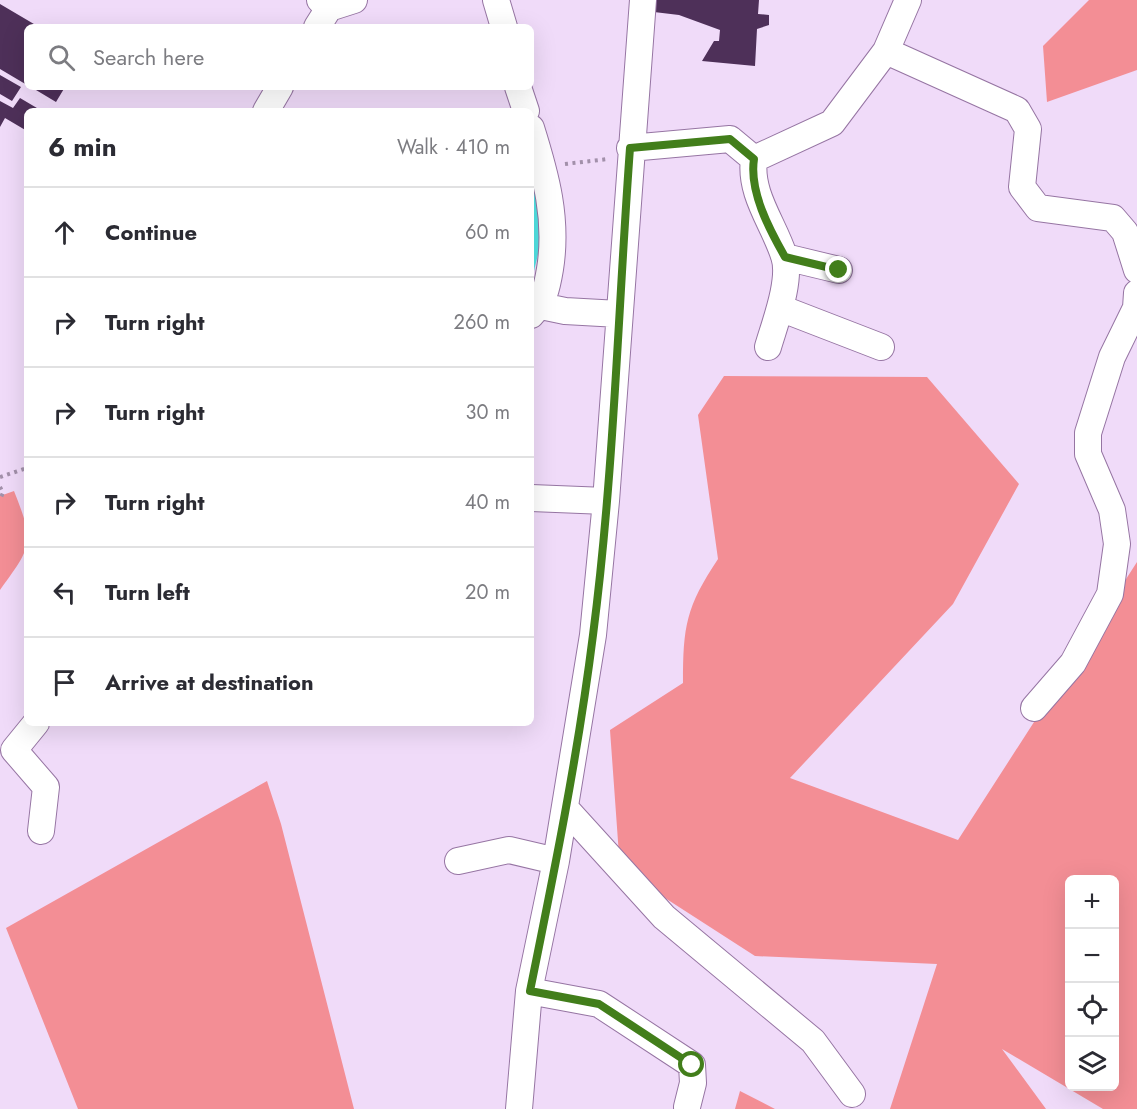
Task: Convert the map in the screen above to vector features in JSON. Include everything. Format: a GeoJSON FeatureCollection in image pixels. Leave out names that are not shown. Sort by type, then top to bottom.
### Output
{"type":"FeatureCollection","features":[{"type":"Feature","properties":{"kind":"street"},"geometry":{"type":"LineString","coordinates":[[322,12],[354,0]]}},
{"type":"Feature","properties":{"kind":"street"},"geometry":{"type":"LineString","coordinates":[[496,0],[503,24]]}},
{"type":"Feature","properties":{"kind":"street"},"geometry":{"type":"LineString","coordinates":[[519,1109],[530,991],[556,861],[593,635],[606,501],[643,0]]}},
{"type":"Feature","properties":{"kind":"street"},"geometry":{"type":"LineString","coordinates":[[754,159],[832,123],[886,51],[908,0]]}},
{"type":"Feature","properties":{"kind":"street"},"geometry":{"type":"LineString","coordinates":[[886,51],[1017,110],[1028,129],[1022,187],[1038,208],[1113,218],[1125,232],[1137,270]]}},
{"type":"Feature","properties":{"kind":"street"},"geometry":{"type":"LineString","coordinates":[[268,108],[278,90]]}},
{"type":"Feature","properties":{"kind":"street"},"geometry":{"type":"LineString","coordinates":[[519,90],[525,108]]}},
{"type":"Feature","properties":{"kind":"street"},"geometry":{"type":"LineString","coordinates":[[534,137],[551,198],[554,243],[536,310],[619,314]]}},
{"type":"Feature","properties":{"kind":"street"},"geometry":{"type":"LineString","coordinates":[[630,152],[730,139],[754,159]]}},
{"type":"Feature","properties":{"kind":"street"},"geometry":{"type":"LineString","coordinates":[[754,159],[752,173],[763,210],[785,257],[780,308],[768,346]]}},
{"type":"Feature","properties":{"kind":"street"},"geometry":{"type":"LineString","coordinates":[[785,257],[839,270]]}},
{"type":"Feature","properties":{"kind":"street"},"geometry":{"type":"LineString","coordinates":[[1034,708],[1073,663],[1110,594],[1117,544],[1112,510],[1089,454],[1088,433],[1112,357],[1136,308],[1137,294]]}},
{"type":"Feature","properties":{"kind":"street"},"geometry":{"type":"LineString","coordinates":[[780,308],[881,346]]}},
{"type":"Feature","properties":{"kind":"street"},"geometry":{"type":"LineString","coordinates":[[534,498],[606,501]]}},
{"type":"Feature","properties":{"kind":"street"},"geometry":{"type":"LineString","coordinates":[[34,726],[14,750],[46,787],[41,831]]}},
{"type":"Feature","properties":{"kind":"street"},"geometry":{"type":"LineString","coordinates":[[565,808],[664,917],[813,1041],[852,1094]]}},
{"type":"Feature","properties":{"kind":"street"},"geometry":{"type":"LineString","coordinates":[[458,861],[509,850],[556,861]]}},
{"type":"Feature","properties":{"kind":"street"},"geometry":{"type":"LineString","coordinates":[[530,991],[599,1004],[692,1065],[693,1083],[687,1107]]}},
{"type":"Feature","properties":{"kind":"path"},"geometry":{"type":"LineString","coordinates":[[544,167],[630,152]]}},
{"type":"Feature","properties":{"kind":"path"},"geometry":{"type":"LineString","coordinates":[[0,477],[24,469]]}},
{"type":"Feature","properties":{"kind":"path"},"geometry":{"type":"LineString","coordinates":[[0,487],[3,493],[0,499]]}},
{"type":"Feature","properties":{"kind":"shaded area"},"geometry":{"type":"Polygon","coordinates":[[[1089,0],[1137,0],[1137,70],[1047,102],[1043,46],[1089,0]]]}},
{"type":"Feature","properties":{"kind":"shaded area"},"geometry":{"type":"Polygon","coordinates":[[[534,174],[536,176],[541,242],[534,271],[534,174]]]}},
{"type":"Feature","properties":{"kind":"shaded area"},"geometry":{"type":"Polygon","coordinates":[[[724,376],[927,377],[1019,484],[953,604],[790,778],[958,840],[1137,562],[1137,1109],[1103,1109],[1073,1091],[1119,1091],[1119,875],[1065,875],[1065,1086],[1002,1049],[1046,1109],[890,1109],[937,964],[755,956],[620,869],[610,730],[683,683],[684,646],[688,618],[699,591],[718,559],[698,415],[724,376]]]}},
{"type":"Feature","properties":{"kind":"shaded area"},"geometry":{"type":"Polygon","coordinates":[[[14,491],[24,520],[24,553],[0,590],[0,496],[14,491]]]}},
{"type":"Feature","properties":{"kind":"shaded area"},"geometry":{"type":"Polygon","coordinates":[[[267,781],[281,824],[354,1109],[78,1109],[6,928],[267,781]]]}},
{"type":"Feature","properties":{"kind":"shaded area"},"geometry":{"type":"Polygon","coordinates":[[[740,1091],[775,1109],[735,1109],[740,1091]]]}},
{"type":"Feature","properties":{"kind":"building"},"geometry":{"type":"Polygon","coordinates":[[[656,0],[759,0],[758,14],[769,15],[769,25],[757,29],[755,66],[702,61],[714,41],[719,41],[720,30],[679,15],[654,12],[656,0]]]}},
{"type":"Feature","properties":{"kind":"building"},"geometry":{"type":"Polygon","coordinates":[[[0,4],[34,24],[24,24],[24,83],[0,69],[0,4]]]}},
{"type":"Feature","properties":{"kind":"building"},"geometry":{"type":"Polygon","coordinates":[[[0,75],[21,87],[12,101],[0,94],[0,75]]]}},
{"type":"Feature","properties":{"kind":"building"},"geometry":{"type":"Polygon","coordinates":[[[36,90],[63,90],[56,102],[36,90]]]}},
{"type":"Feature","properties":{"kind":"building"},"geometry":{"type":"Polygon","coordinates":[[[20,98],[37,108],[24,108],[24,129],[5,118],[0,127],[0,101],[13,108],[20,98]]]}},
{"type":"Feature","properties":{"kind":"route"},"geometry":{"type":"LineString","coordinates":[[692,1065],[599,1004],[530,991],[556,861],[593,635],[606,501],[630,148],[730,139],[754,159],[752,173],[763,210],[785,257],[839,270]]}}]}
